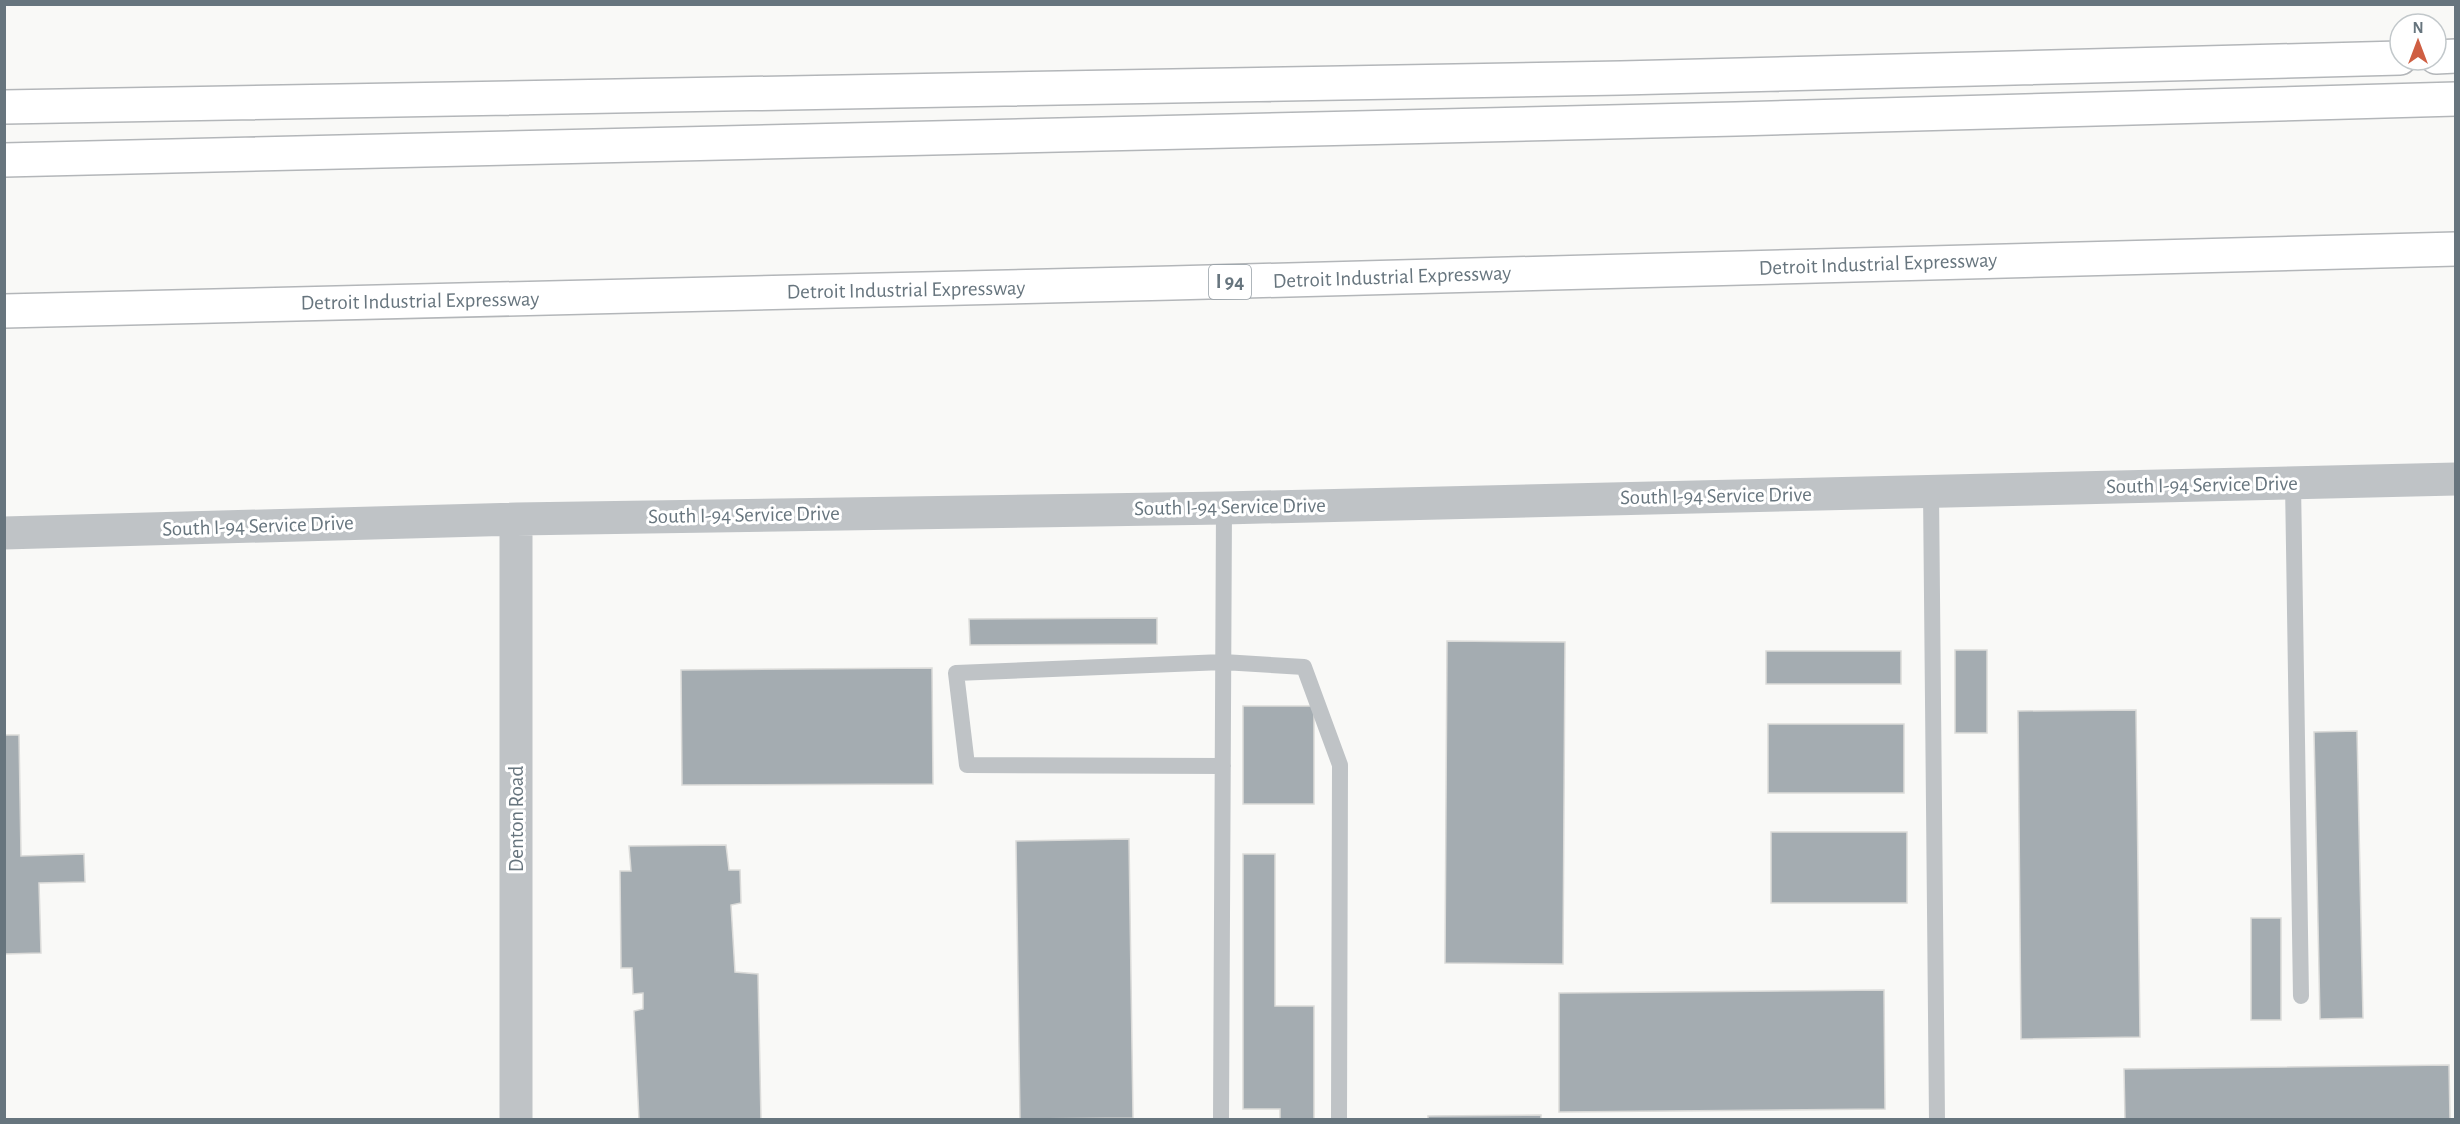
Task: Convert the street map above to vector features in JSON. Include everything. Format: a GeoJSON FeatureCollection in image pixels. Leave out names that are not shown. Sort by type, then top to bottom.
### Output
{"type":"FeatureCollection","features":[{"type":"Feature","properties":{"kind":"highway"},"geometry":{"type":"LineString","coordinates":[[4,107],[1609,78],[2388,58]]}},
{"type":"Feature","properties":{"kind":"highway"},"geometry":{"type":"LineString","coordinates":[[4,160],[1772,118],[2456,99]]}},
{"type":"Feature","properties":{"kind":"highway","name":"Detroit Industrial Expressway"},"geometry":{"type":"LineString","coordinates":[[4,311],[1184,283],[2456,249]]}},
{"type":"Feature","properties":{"kind":"street","name":"South I-94 Service Drive"},"geometry":{"type":"LineString","coordinates":[[4,533],[516,519],[1224,508],[2456,479]]}},
{"type":"Feature","properties":{"kind":"street","name":"Denton Road"},"geometry":{"type":"LineString","coordinates":[[516,519],[516,1119]]}},
{"type":"Feature","properties":{"kind":"lane"},"geometry":{"type":"LineString","coordinates":[[2293,483],[2301,996]]}},
{"type":"Feature","properties":{"kind":"lane"},"geometry":{"type":"LineString","coordinates":[[1931,490],[1937,1119]]}},
{"type":"Feature","properties":{"kind":"lane"},"geometry":{"type":"LineString","coordinates":[[1221,1119],[1224,508]]}},
{"type":"Feature","properties":{"kind":"lane"},"geometry":{"type":"LineString","coordinates":[[1223,766],[967,765],[956,673],[1223,662],[1304,666],[1340,765],[1339,1119]]}},
{"type":"Feature","properties":{"kind":"building"},"geometry":{"type":"Polygon","coordinates":[[[1157,618],[1157,644],[970,645],[969,619],[1157,618]]]}},
{"type":"Feature","properties":{"kind":"building"},"geometry":{"type":"Polygon","coordinates":[[[1447,641],[1565,642],[1563,964],[1445,963],[1447,641]]]}},
{"type":"Feature","properties":{"kind":"building"},"geometry":{"type":"Polygon","coordinates":[[[1955,650],[1987,650],[1987,733],[1955,733],[1955,650]]]}},
{"type":"Feature","properties":{"kind":"building"},"geometry":{"type":"Polygon","coordinates":[[[1766,651],[1901,651],[1901,684],[1766,684],[1766,651]]]}},
{"type":"Feature","properties":{"kind":"building"},"geometry":{"type":"Polygon","coordinates":[[[932,668],[933,784],[682,785],[681,670],[932,668]]]}},
{"type":"Feature","properties":{"kind":"building"},"geometry":{"type":"Polygon","coordinates":[[[2455,700],[2456,1025],[2455,1025],[2455,700]]]}},
{"type":"Feature","properties":{"kind":"building"},"geometry":{"type":"Polygon","coordinates":[[[1243,706],[1314,706],[1314,804],[1243,804],[1243,706]]]}},
{"type":"Feature","properties":{"kind":"building"},"geometry":{"type":"Polygon","coordinates":[[[2136,710],[2140,1037],[2021,1039],[2018,711],[2136,710]]]}},
{"type":"Feature","properties":{"kind":"building"},"geometry":{"type":"Polygon","coordinates":[[[1768,724],[1904,724],[1904,793],[1768,793],[1768,724]]]}},
{"type":"Feature","properties":{"kind":"building"},"geometry":{"type":"Polygon","coordinates":[[[2357,731],[2363,1018],[2320,1019],[2314,732],[2357,731]]]}},
{"type":"Feature","properties":{"kind":"building"},"geometry":{"type":"Polygon","coordinates":[[[4,735],[19,735],[21,856],[84,854],[85,882],[39,883],[41,953],[4,954],[4,735]]]}},
{"type":"Feature","properties":{"kind":"building"},"geometry":{"type":"Polygon","coordinates":[[[1771,832],[1907,832],[1907,903],[1771,903],[1771,832]]]}},
{"type":"Feature","properties":{"kind":"building"},"geometry":{"type":"Polygon","coordinates":[[[1129,839],[1133,1118],[1020,1119],[1016,841],[1129,839]]]}},
{"type":"Feature","properties":{"kind":"building"},"geometry":{"type":"Polygon","coordinates":[[[726,845],[729,870],[740,870],[741,903],[731,905],[735,972],[758,974],[761,1120],[639,1120],[634,1011],[643,1009],[643,993],[633,994],[632,968],[621,968],[620,871],[631,871],[629,846],[726,845]]]}},
{"type":"Feature","properties":{"kind":"building"},"geometry":{"type":"Polygon","coordinates":[[[1243,854],[1275,854],[1275,1006],[1314,1006],[1314,1120],[1280,1120],[1280,1109],[1243,1109],[1243,854]]]}},
{"type":"Feature","properties":{"kind":"building"},"geometry":{"type":"Polygon","coordinates":[[[2251,918],[2281,918],[2281,1020],[2251,1020],[2251,918]]]}},
{"type":"Feature","properties":{"kind":"building"},"geometry":{"type":"Polygon","coordinates":[[[1884,990],[1885,1109],[1559,1112],[1559,993],[1884,990]]]}},
{"type":"Feature","properties":{"kind":"building"},"geometry":{"type":"Polygon","coordinates":[[[2449,1065],[2450,1120],[2125,1120],[2124,1069],[2449,1065]]]}},
{"type":"Feature","properties":{"kind":"building"},"geometry":{"type":"Polygon","coordinates":[[[1541,1115],[1541,1120],[1428,1120],[1428,1116],[1541,1115]]]}}]}
